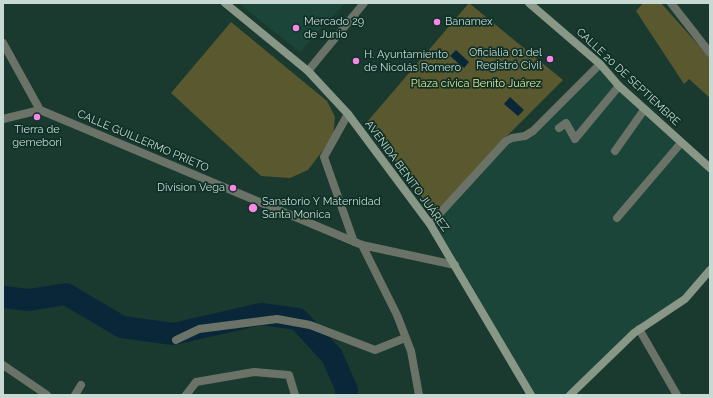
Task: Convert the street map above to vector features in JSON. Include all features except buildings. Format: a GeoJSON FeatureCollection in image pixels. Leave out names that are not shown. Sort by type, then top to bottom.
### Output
{"type":"FeatureCollection","features":[{"type":"Feature","properties":{"kind":"main road","name":"AVENIDA BENITO JUÁREZ"},"geometry":{"type":"LineString","coordinates":[[225,3],[308,71],[348,114],[430,224],[531,395]]}},
{"type":"Feature","properties":{"kind":"main road","name":"CALLE 20 DE SEPTIEMBRE"},"geometry":{"type":"LineString","coordinates":[[529,3],[600,64],[619,86],[644,110],[710,168]]}},
{"type":"Feature","properties":{"kind":"main road"},"geometry":{"type":"LineString","coordinates":[[570,395],[616,349],[639,329],[685,299],[710,270]]}},
{"type":"Feature","properties":{"kind":"street"},"geometry":{"type":"LineString","coordinates":[[308,71],[364,3]]}},
{"type":"Feature","properties":{"kind":"street"},"geometry":{"type":"LineString","coordinates":[[671,3],[710,53]]}},
{"type":"Feature","properties":{"kind":"street"},"geometry":{"type":"LineString","coordinates":[[3,44],[40,110],[3,118]]}},
{"type":"Feature","properties":{"kind":"street"},"geometry":{"type":"LineString","coordinates":[[430,224],[506,141],[512,138],[525,136],[533,131],[600,64]]}},
{"type":"Feature","properties":{"kind":"street"},"geometry":{"type":"LineString","coordinates":[[560,128],[566,123],[575,139],[619,86]]}},
{"type":"Feature","properties":{"kind":"street","name":"CALLE GUILLERMO PRIETO"},"geometry":{"type":"LineString","coordinates":[[40,110],[358,244],[455,265]]}},
{"type":"Feature","properties":{"kind":"street"},"geometry":{"type":"LineString","coordinates":[[615,151],[644,110]]}},
{"type":"Feature","properties":{"kind":"street"},"geometry":{"type":"LineString","coordinates":[[348,114],[324,157],[358,244],[397,315],[411,351],[419,395]]}},
{"type":"Feature","properties":{"kind":"street"},"geometry":{"type":"LineString","coordinates":[[616,218],[682,143]]}},
{"type":"Feature","properties":{"kind":"street"},"geometry":{"type":"LineString","coordinates":[[176,340],[199,329],[277,319],[310,325],[375,350],[405,338]]}},
{"type":"Feature","properties":{"kind":"street"},"geometry":{"type":"LineString","coordinates":[[639,329],[677,395]]}},
{"type":"Feature","properties":{"kind":"street"},"geometry":{"type":"LineString","coordinates":[[3,365],[47,395]]}},
{"type":"Feature","properties":{"kind":"street"},"geometry":{"type":"LineString","coordinates":[[186,395],[196,382],[254,372],[289,375],[295,395]]}},
{"type":"Feature","properties":{"kind":"street"},"geometry":{"type":"LineString","coordinates":[[75,395],[81,385]]}},
{"type":"Feature","properties":{"kind":"shaded area","name":"Mercado 29 de Junio"},"geometry":{"type":"Polygon","coordinates":[[[238,3],[345,3],[300,52],[238,3]]]}},
{"type":"Feature","properties":{"kind":"shaded area"},"geometry":{"type":"Polygon","coordinates":[[[600,64],[710,165],[710,269],[685,298],[646,324],[569,395],[531,395],[432,228],[509,139],[525,136],[600,64]]]}},
{"type":"Feature","properties":{"kind":"green space","name":"Plaza cívica Benito Juárez"},"geometry":{"type":"Polygon","coordinates":[[[469,3],[563,80],[502,141],[436,217],[367,122],[469,3]]]}},
{"type":"Feature","properties":{"kind":"green space"},"geometry":{"type":"Polygon","coordinates":[[[643,3],[661,3],[710,58],[710,98],[689,79],[684,84],[636,11],[643,3]]]}},
{"type":"Feature","properties":{"kind":"green space"},"geometry":{"type":"Polygon","coordinates":[[[231,22],[327,101],[335,117],[333,137],[308,170],[290,178],[261,176],[171,93],[231,22]]]}},
{"type":"Feature","properties":{"kind":"water"},"geometry":{"type":"Polygon","coordinates":[[[456,50],[469,62],[464,68],[450,56],[456,50]]]}},
{"type":"Feature","properties":{"kind":"water"},"geometry":{"type":"Polygon","coordinates":[[[510,97],[524,110],[518,116],[504,104],[510,97]]]}},
{"type":"Feature","properties":{"kind":"waterway"},"geometry":{"type":"LineString","coordinates":[[3,297],[29,300],[66,294],[122,327],[173,334],[261,314],[298,319],[332,356],[347,390],[346,395]]}},
{"type":"Feature","properties":{"kind":"place","name":"Banamex"},"geometry":{"type":"Point","coordinates":[437,22]}},
{"type":"Feature","properties":{"kind":"place","name":"Mercado 29 de Junio"},"geometry":{"type":"Point","coordinates":[296,28]}},
{"type":"Feature","properties":{"kind":"place","name":"Oficialia 01 del Registró Civil"},"geometry":{"type":"Point","coordinates":[550,59]}},
{"type":"Feature","properties":{"kind":"place","name":"H. Ayuntamiento de Nicolás Romero"},"geometry":{"type":"Point","coordinates":[356,61]}},
{"type":"Feature","properties":{"kind":"place","name":"Tierra de gemebori"},"geometry":{"type":"Point","coordinates":[37,117]}},
{"type":"Feature","properties":{"kind":"place","name":"Division Vega"},"geometry":{"type":"Point","coordinates":[233,188]}},
{"type":"Feature","properties":{"kind":"place","name":"Sanatorio Y Maternidad Santa Monica"},"geometry":{"type":"Point","coordinates":[253,208]}}]}
